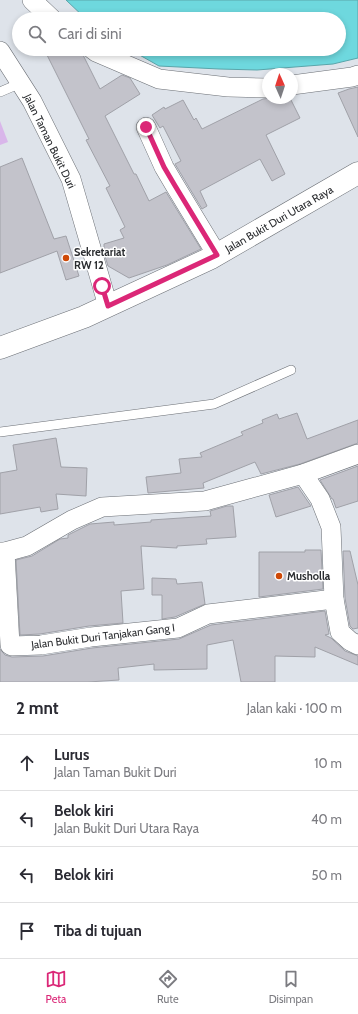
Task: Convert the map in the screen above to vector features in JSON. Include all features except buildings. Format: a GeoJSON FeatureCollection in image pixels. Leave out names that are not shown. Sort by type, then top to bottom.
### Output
{"type":"FeatureCollection","features":[{"type":"Feature","properties":{"kind":"street"},"geometry":{"type":"LineString","coordinates":[[32,0],[45,12]]}},
{"type":"Feature","properties":{"kind":"street","name":"Jalan Taman Bukit Duri"},"geometry":{"type":"LineString","coordinates":[[0,51],[32,101],[71,179],[108,306]]}},
{"type":"Feature","properties":{"kind":"street"},"geometry":{"type":"LineString","coordinates":[[105,56],[159,79],[228,87],[262,88]]}},
{"type":"Feature","properties":{"kind":"street"},"geometry":{"type":"LineString","coordinates":[[298,84],[358,75]]}},
{"type":"Feature","properties":{"kind":"street"},"geometry":{"type":"LineString","coordinates":[[146,127],[164,167],[217,255]]}},
{"type":"Feature","properties":{"kind":"street","name":"Jalan Bukit Duri Utara Raya"},"geometry":{"type":"LineString","coordinates":[[0,348],[84,317],[217,255],[358,173]]}},
{"type":"Feature","properties":{"kind":"street","name":"Jalan Bukit Duri Tanjakan Gang I"},"geometry":{"type":"LineString","coordinates":[[334,599],[208,614],[178,628],[91,637],[41,645],[12,646],[10,645],[3,552],[27,546],[72,520],[102,507],[205,501],[302,474],[358,454]]}},
{"type":"Feature","properties":{"kind":"street"},"geometry":{"type":"LineString","coordinates":[[302,474],[320,499],[331,527],[334,599],[340,632],[350,641],[358,645]]}},
{"type":"Feature","properties":{"kind":"lane"},"geometry":{"type":"LineString","coordinates":[[0,92],[21,83]]}},
{"type":"Feature","properties":{"kind":"lane"},"geometry":{"type":"LineString","coordinates":[[0,432],[214,404],[291,370]]}},
{"type":"Feature","properties":{"kind":"shaded area"},"geometry":{"type":"Polygon","coordinates":[[[0,121],[8,142],[0,145],[0,121]]]}},
{"type":"Feature","properties":{"kind":"water"},"geometry":{"type":"Polygon","coordinates":[[[66,0],[358,0],[358,58],[333,64],[262,68],[262,70],[257,70],[219,69],[159,66],[141,56],[346,56],[346,12],[79,12],[66,0]]]}},
{"type":"Feature","properties":{"kind":"place","name":"Sekretariat RW 12"},"geometry":{"type":"Point","coordinates":[66,258]}},
{"type":"Feature","properties":{"kind":"place","name":"Musholla"},"geometry":{"type":"Point","coordinates":[279,576]}},
{"type":"Feature","properties":{"kind":"route"},"geometry":{"type":"LineString","coordinates":[[102,286],[108,306],[217,255],[164,167],[146,127]]}}]}
